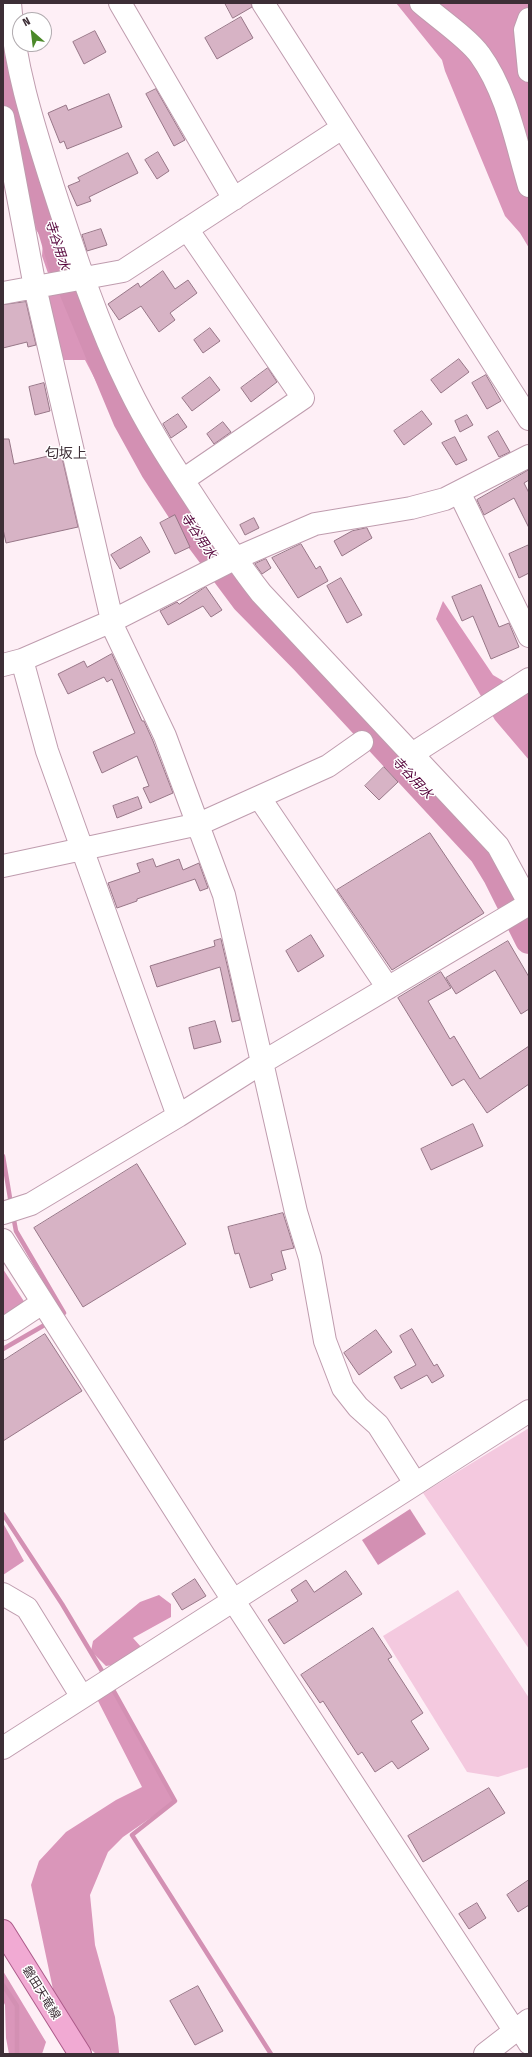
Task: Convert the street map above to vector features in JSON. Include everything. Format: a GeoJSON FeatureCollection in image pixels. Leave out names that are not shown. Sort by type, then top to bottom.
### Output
{"type":"FeatureCollection","features":[{"type":"Feature","properties":{"kind":"main road","name":"磐田天竜線"},"geometry":{"type":"LineString","coordinates":[[3,1931],[80,2054]]}},
{"type":"Feature","properties":{"kind":"street"},"geometry":{"type":"LineString","coordinates":[[3,1213],[31,1204],[178,1116],[263,1062],[529,903],[498,846],[261,593],[234,559],[182,480],[149,426],[128,387],[83,279],[8,36],[10,3]]}},
{"type":"Feature","properties":{"kind":"street"},"geometry":{"type":"LineString","coordinates":[[120,3],[234,198]]}},
{"type":"Feature","properties":{"kind":"street"},"geometry":{"type":"LineString","coordinates":[[263,3],[529,418]]}},
{"type":"Feature","properties":{"kind":"street"},"geometry":{"type":"LineString","coordinates":[[421,3],[480,55],[496,83],[506,109],[529,186]]}},
{"type":"Feature","properties":{"kind":"street"},"geometry":{"type":"LineString","coordinates":[[529,19],[525,30],[529,71]]}},
{"type":"Feature","properties":{"kind":"street"},"geometry":{"type":"LineString","coordinates":[[3,117],[35,287],[114,629],[166,736],[224,895],[296,1212],[310,1258],[325,1338],[332,1362],[344,1388],[358,1407],[378,1425],[415,1483]]}},
{"type":"Feature","properties":{"kind":"street"},"geometry":{"type":"LineString","coordinates":[[3,293],[123,271],[342,128]]}},
{"type":"Feature","properties":{"kind":"street"},"geometry":{"type":"LineString","coordinates":[[182,480],[303,398],[188,229]]}},
{"type":"Feature","properties":{"kind":"street"},"geometry":{"type":"LineString","coordinates":[[178,1116],[81,849],[45,743],[13,663],[112,621],[234,559],[315,524],[411,508],[445,498],[529,456]]}},
{"type":"Feature","properties":{"kind":"street"},"geometry":{"type":"LineString","coordinates":[[459,492],[529,636]]}},
{"type":"Feature","properties":{"kind":"street"},"geometry":{"type":"LineString","coordinates":[[412,754],[529,679]]}},
{"type":"Feature","properties":{"kind":"street"},"geometry":{"type":"LineString","coordinates":[[3,866],[199,824],[328,766],[362,742]]}},
{"type":"Feature","properties":{"kind":"street"},"geometry":{"type":"LineString","coordinates":[[259,797],[388,988]]}},
{"type":"Feature","properties":{"kind":"street"},"geometry":{"type":"LineString","coordinates":[[3,1240],[42,1304],[233,1600],[523,2030],[485,2054]]}},
{"type":"Feature","properties":{"kind":"street"},"geometry":{"type":"LineString","coordinates":[[3,1329],[42,1304]]}},
{"type":"Feature","properties":{"kind":"street"},"geometry":{"type":"LineString","coordinates":[[3,1748],[529,1411]]}},
{"type":"Feature","properties":{"kind":"street"},"geometry":{"type":"LineString","coordinates":[[3,1594],[27,1608],[82,1697]]}},
{"type":"Feature","properties":{"kind":"shaded area"},"geometry":{"type":"Polygon","coordinates":[[[396,3],[529,3],[529,7],[521,12],[527,49],[529,29],[529,248],[520,233],[505,216],[445,71],[442,60],[396,3]]]}},
{"type":"Feature","properties":{"kind":"shaded area"},"geometry":{"type":"Polygon","coordinates":[[[19,117],[74,273],[167,475],[151,486],[85,360],[56,360],[39,287],[50,279],[42,256],[43,240],[34,227],[27,201],[31,185],[25,156],[11,124],[19,117]]]}},
{"type":"Feature","properties":{"kind":"shaded area"},"geometry":{"type":"Polygon","coordinates":[[[443,601],[493,675],[515,688],[529,679],[529,760],[495,720],[436,619],[443,601]]]}},
{"type":"Feature","properties":{"kind":"shaded area"},"geometry":{"type":"Polygon","coordinates":[[[3,1269],[25,1303],[3,1317],[3,1269]]]}},
{"type":"Feature","properties":{"kind":"shaded area"},"geometry":{"type":"Polygon","coordinates":[[[529,1428],[529,1649],[423,1493],[529,1428]]]}},
{"type":"Feature","properties":{"kind":"shaded area"},"geometry":{"type":"Polygon","coordinates":[[[410,1509],[426,1534],[378,1565],[362,1540],[410,1509]]]}},
{"type":"Feature","properties":{"kind":"shaded area"},"geometry":{"type":"Polygon","coordinates":[[[3,1523],[24,1561],[3,1575],[3,1523]]]}},
{"type":"Feature","properties":{"kind":"shaded area"},"geometry":{"type":"Polygon","coordinates":[[[458,1590],[529,1698],[529,1767],[498,1777],[467,1772],[383,1636],[458,1590]]]}},
{"type":"Feature","properties":{"kind":"shaded area"},"geometry":{"type":"Polygon","coordinates":[[[159,1595],[171,1604],[171,1617],[133,1638],[142,1648],[120,1664],[106,1666],[91,1651],[93,1641],[140,1602],[159,1595]]]}},
{"type":"Feature","properties":{"kind":"shaded area"},"geometry":{"type":"Polygon","coordinates":[[[112,1689],[175,1801],[123,1837],[108,1852],[90,1895],[95,1945],[115,2017],[119,2052],[119,2054],[96,2054],[86,2045],[54,1994],[31,1885],[39,1861],[66,1832],[116,1800],[142,1787],[97,1699],[112,1689]]]}},
{"type":"Feature","properties":{"kind":"shaded area"},"geometry":{"type":"Polygon","coordinates":[[[3,1971],[46,2042],[42,2054],[9,2054],[6,2038],[5,2005],[3,2001],[3,1971]]]}},
{"type":"Feature","properties":{"kind":"building"},"geometry":{"type":"Polygon","coordinates":[[[225,3],[251,3],[252,7],[233,18],[225,3]]]}},
{"type":"Feature","properties":{"kind":"building"},"geometry":{"type":"Polygon","coordinates":[[[241,17],[253,38],[217,59],[205,38],[241,17]]]}},
{"type":"Feature","properties":{"kind":"building"},"geometry":{"type":"Polygon","coordinates":[[[95,31],[106,52],[84,64],[73,42],[95,31]]]}},
{"type":"Feature","properties":{"kind":"building"},"geometry":{"type":"Polygon","coordinates":[[[156,89],[185,140],[174,146],[146,94],[156,89]]]}},
{"type":"Feature","properties":{"kind":"building"},"geometry":{"type":"Polygon","coordinates":[[[109,94],[122,127],[67,149],[64,141],[60,143],[48,113],[66,105],[68,110],[109,94]]]}},
{"type":"Feature","properties":{"kind":"building"},"geometry":{"type":"Polygon","coordinates":[[[158,152],[169,171],[157,179],[145,160],[158,152]]]}},
{"type":"Feature","properties":{"kind":"building"},"geometry":{"type":"Polygon","coordinates":[[[128,153],[138,173],[89,197],[91,201],[77,206],[68,186],[80,181],[78,178],[128,153]]]}},
{"type":"Feature","properties":{"kind":"building"},"geometry":{"type":"Polygon","coordinates":[[[101,229],[107,245],[87,251],[82,235],[101,229]]]}},
{"type":"Feature","properties":{"kind":"building"},"geometry":{"type":"Polygon","coordinates":[[[163,271],[175,289],[188,280],[197,293],[170,313],[175,320],[159,332],[141,306],[119,320],[108,304],[138,283],[140,287],[163,271]]]}},
{"type":"Feature","properties":{"kind":"building"},"geometry":{"type":"Polygon","coordinates":[[[26,302],[36,345],[28,347],[27,342],[3,348],[3,305],[26,302]]]}},
{"type":"Feature","properties":{"kind":"building"},"geometry":{"type":"Polygon","coordinates":[[[210,328],[220,341],[203,353],[194,340],[210,328]]]}},
{"type":"Feature","properties":{"kind":"building"},"geometry":{"type":"Polygon","coordinates":[[[459,359],[469,372],[441,393],[431,380],[459,359]]]}},
{"type":"Feature","properties":{"kind":"building"},"geometry":{"type":"Polygon","coordinates":[[[268,368],[277,382],[251,402],[241,388],[268,368]]]}},
{"type":"Feature","properties":{"kind":"building"},"geometry":{"type":"Polygon","coordinates":[[[486,375],[501,401],[487,409],[472,383],[486,375]]]}},
{"type":"Feature","properties":{"kind":"building"},"geometry":{"type":"Polygon","coordinates":[[[210,377],[220,390],[192,411],[182,398],[210,377]]]}},
{"type":"Feature","properties":{"kind":"building"},"geometry":{"type":"Polygon","coordinates":[[[44,383],[50,411],[35,415],[29,387],[44,383]]]}},
{"type":"Feature","properties":{"kind":"building"},"geometry":{"type":"Polygon","coordinates":[[[422,411],[432,424],[404,445],[394,431],[422,411]]]}},
{"type":"Feature","properties":{"kind":"building"},"geometry":{"type":"Polygon","coordinates":[[[178,414],[187,427],[171,438],[163,424],[178,414]]]}},
{"type":"Feature","properties":{"kind":"building"},"geometry":{"type":"Polygon","coordinates":[[[467,415],[473,425],[460,432],[455,421],[467,415]]]}},
{"type":"Feature","properties":{"kind":"building"},"geometry":{"type":"Polygon","coordinates":[[[223,422],[231,432],[214,444],[207,434],[223,422]]]}},
{"type":"Feature","properties":{"kind":"building"},"geometry":{"type":"Polygon","coordinates":[[[498,431],[510,452],[499,457],[488,437],[498,431]]]}},
{"type":"Feature","properties":{"kind":"building"},"geometry":{"type":"Polygon","coordinates":[[[455,437],[467,460],[456,465],[442,443],[455,437]]]}},
{"type":"Feature","properties":{"kind":"building"},"geometry":{"type":"Polygon","coordinates":[[[3,439],[9,439],[14,464],[61,453],[78,527],[6,543],[3,529],[3,439]]]}},
{"type":"Feature","properties":{"kind":"building"},"geometry":{"type":"Polygon","coordinates":[[[529,470],[529,480],[524,483],[529,493],[529,528],[514,498],[484,515],[477,500],[529,470]]]}},
{"type":"Feature","properties":{"kind":"building"},"geometry":{"type":"Polygon","coordinates":[[[175,515],[190,547],[175,554],[160,523],[175,515]]]}},
{"type":"Feature","properties":{"kind":"building"},"geometry":{"type":"Polygon","coordinates":[[[254,518],[259,528],[245,535],[240,525],[254,518]]]}},
{"type":"Feature","properties":{"kind":"building"},"geometry":{"type":"Polygon","coordinates":[[[367,528],[372,538],[342,556],[334,541],[352,531],[367,528]]]}},
{"type":"Feature","properties":{"kind":"building"},"geometry":{"type":"Polygon","coordinates":[[[141,537],[150,552],[120,569],[111,555],[141,537]]]}},
{"type":"Feature","properties":{"kind":"building"},"geometry":{"type":"Polygon","coordinates":[[[301,544],[316,569],[320,566],[328,581],[298,598],[272,558],[301,544]]]}},
{"type":"Feature","properties":{"kind":"building"},"geometry":{"type":"Polygon","coordinates":[[[529,545],[529,573],[519,578],[509,554],[529,545]]]}},
{"type":"Feature","properties":{"kind":"building"},"geometry":{"type":"Polygon","coordinates":[[[266,559],[271,568],[262,574],[255,564],[266,559]]]}},
{"type":"Feature","properties":{"kind":"building"},"geometry":{"type":"Polygon","coordinates":[[[341,578],[362,615],[347,623],[327,586],[341,578]]]}},
{"type":"Feature","properties":{"kind":"building"},"geometry":{"type":"Polygon","coordinates":[[[481,585],[499,627],[509,623],[519,647],[491,659],[473,616],[462,621],[452,597],[481,585]]]}},
{"type":"Feature","properties":{"kind":"building"},"geometry":{"type":"Polygon","coordinates":[[[206,587],[222,610],[211,617],[203,606],[168,625],[160,611],[177,602],[179,604],[206,587]]]}},
{"type":"Feature","properties":{"kind":"building"},"geometry":{"type":"Polygon","coordinates":[[[112,654],[142,721],[144,721],[153,741],[173,793],[150,803],[143,788],[149,786],[137,756],[102,773],[93,752],[135,733],[112,679],[107,682],[104,677],[68,694],[58,674],[84,661],[87,667],[112,654]]]}},
{"type":"Feature","properties":{"kind":"building"},"geometry":{"type":"Polygon","coordinates":[[[384,767],[398,782],[379,800],[365,786],[384,767]]]}},
{"type":"Feature","properties":{"kind":"building"},"geometry":{"type":"Polygon","coordinates":[[[138,797],[142,808],[117,818],[113,806],[138,797]]]}},
{"type":"Feature","properties":{"kind":"building"},"geometry":{"type":"Polygon","coordinates":[[[430,833],[484,913],[392,970],[337,890],[430,833]]]}},
{"type":"Feature","properties":{"kind":"building"},"geometry":{"type":"Polygon","coordinates":[[[153,859],[156,867],[179,859],[183,870],[199,863],[208,888],[200,891],[195,879],[137,899],[137,901],[117,908],[108,883],[140,872],[137,864],[153,859]]]}},
{"type":"Feature","properties":{"kind":"building"},"geometry":{"type":"Polygon","coordinates":[[[311,935],[324,956],[298,972],[286,951],[311,935]]]}},
{"type":"Feature","properties":{"kind":"building"},"geometry":{"type":"Polygon","coordinates":[[[221,939],[240,1020],[232,1022],[220,967],[157,987],[150,966],[215,946],[214,941],[221,939]]]}},
{"type":"Feature","properties":{"kind":"building"},"geometry":{"type":"Polygon","coordinates":[[[508,941],[529,977],[529,1009],[521,1014],[495,970],[456,994],[446,978],[508,941]]]}},
{"type":"Feature","properties":{"kind":"building"},"geometry":{"type":"Polygon","coordinates":[[[441,972],[451,988],[428,1001],[450,1039],[454,1036],[480,1079],[529,1046],[529,1084],[487,1113],[464,1079],[452,1086],[398,998],[441,972]]]}},
{"type":"Feature","properties":{"kind":"building"},"geometry":{"type":"Polygon","coordinates":[[[215,1021],[221,1042],[194,1049],[189,1028],[215,1021]]]}},
{"type":"Feature","properties":{"kind":"building"},"geometry":{"type":"Polygon","coordinates":[[[473,1124],[483,1146],[431,1170],[421,1149],[473,1124]]]}},
{"type":"Feature","properties":{"kind":"building"},"geometry":{"type":"Polygon","coordinates":[[[137,1164],[186,1244],[83,1307],[34,1228],[137,1164]]]}},
{"type":"Feature","properties":{"kind":"building"},"geometry":{"type":"Polygon","coordinates":[[[283,1213],[294,1248],[281,1251],[286,1269],[271,1274],[273,1280],[250,1288],[239,1253],[235,1254],[228,1227],[283,1213]]]}},
{"type":"Feature","properties":{"kind":"building"},"geometry":{"type":"Polygon","coordinates":[[[412,1329],[434,1366],[437,1364],[444,1376],[432,1383],[427,1375],[401,1389],[394,1377],[416,1365],[400,1336],[412,1329]]]}},
{"type":"Feature","properties":{"kind":"building"},"geometry":{"type":"Polygon","coordinates":[[[376,1330],[392,1352],[359,1375],[344,1353],[376,1330]]]}},
{"type":"Feature","properties":{"kind":"building"},"geometry":{"type":"Polygon","coordinates":[[[45,1334],[82,1391],[3,1441],[3,1361],[45,1334]]]}},
{"type":"Feature","properties":{"kind":"building"},"geometry":{"type":"Polygon","coordinates":[[[346,1571],[362,1594],[284,1644],[268,1620],[298,1601],[291,1590],[306,1580],[314,1592],[346,1571]]]}},
{"type":"Feature","properties":{"kind":"building"},"geometry":{"type":"Polygon","coordinates":[[[195,1579],[206,1596],[182,1610],[172,1594],[195,1579]]]}},
{"type":"Feature","properties":{"kind":"building"},"geometry":{"type":"Polygon","coordinates":[[[373,1628],[392,1657],[388,1659],[423,1713],[411,1721],[429,1749],[398,1769],[392,1761],[375,1772],[362,1752],[358,1755],[323,1701],[320,1703],[301,1675],[373,1628]]]}},
{"type":"Feature","properties":{"kind":"building"},"geometry":{"type":"Polygon","coordinates":[[[489,1788],[505,1813],[423,1862],[408,1836],[489,1788]]]}},
{"type":"Feature","properties":{"kind":"building"},"geometry":{"type":"Polygon","coordinates":[[[529,1880],[529,1905],[518,1912],[507,1895],[529,1880]]]}},
{"type":"Feature","properties":{"kind":"building"},"geometry":{"type":"Polygon","coordinates":[[[477,1903],[486,1918],[469,1929],[459,1914],[477,1903]]]}},
{"type":"Feature","properties":{"kind":"building"},"geometry":{"type":"Polygon","coordinates":[[[198,1986],[223,2031],[195,2045],[170,2001],[198,1986]]]}},
{"type":"Feature","properties":{"kind":"waterway","name":"寺谷用水"},"geometry":{"type":"LineString","coordinates":[[3,52],[37,179],[62,264],[127,420],[154,469],[201,541],[245,600],[305,661],[483,853],[497,876],[529,940]]}},
{"type":"Feature","properties":{"kind":"waterway"},"geometry":{"type":"LineString","coordinates":[[3,1156],[11,1204]]}},
{"type":"Feature","properties":{"kind":"waterway"},"geometry":{"type":"LineString","coordinates":[[13,1215],[16,1231],[64,1313],[58,1317]]}},
{"type":"Feature","properties":{"kind":"waterway"},"geometry":{"type":"LineString","coordinates":[[3,1349],[48,1323]]}},
{"type":"Feature","properties":{"kind":"waterway"},"geometry":{"type":"LineString","coordinates":[[3,1514],[62,1604],[105,1676]]}},
{"type":"Feature","properties":{"kind":"waterway"},"geometry":{"type":"LineString","coordinates":[[111,1686],[175,1801],[132,1835],[271,2054]]}},
{"type":"Feature","properties":{"kind":"waterway"},"geometry":{"type":"LineString","coordinates":[[3,1985],[17,2006],[17,2054]]}},
{"type":"Feature","properties":{"kind":"district","name":"匂坂上"},"geometry":{"type":"Point","coordinates":[66,454]}}]}
